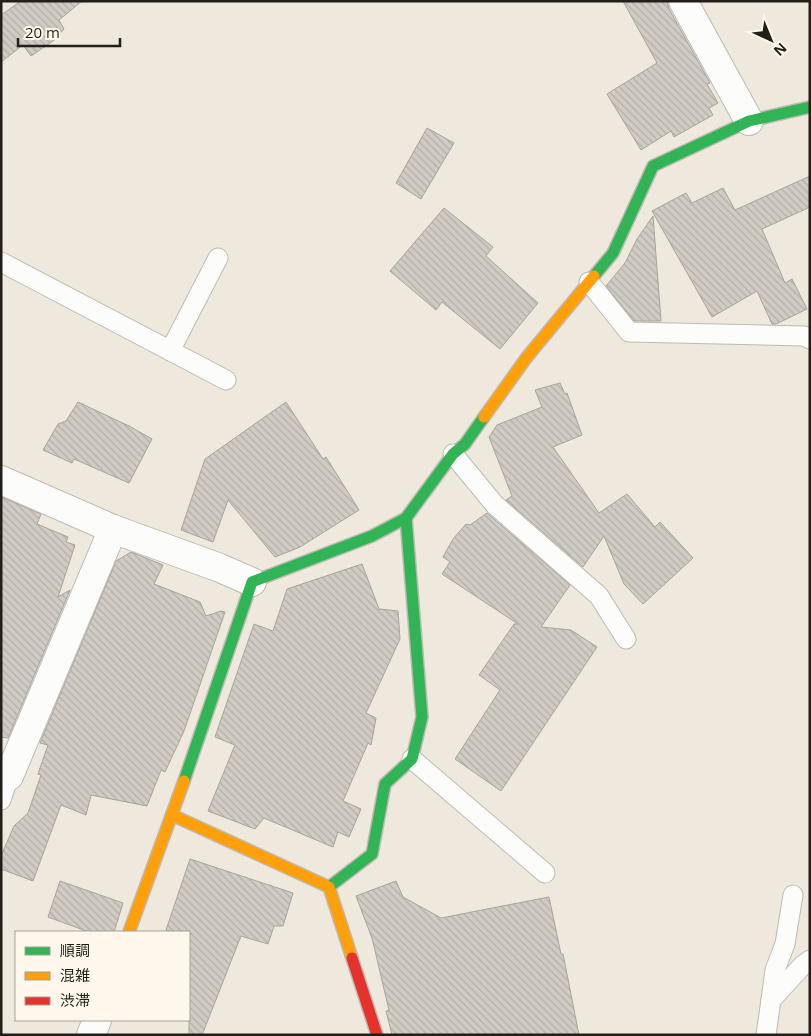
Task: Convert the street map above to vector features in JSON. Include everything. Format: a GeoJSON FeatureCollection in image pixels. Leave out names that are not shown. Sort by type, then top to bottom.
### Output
{"type":"FeatureCollection","features":[{"type":"Feature","properties":{"kind":"street"},"geometry":{"type":"LineString","coordinates":[[683,1],[749,121]]}},
{"type":"Feature","properties":{"kind":"street"},"geometry":{"type":"LineString","coordinates":[[1,480],[113,529],[220,568],[252,582],[372,536],[406,518],[453,454],[465,444],[527,357],[613,253],[653,166],[749,121],[810,106]]}},
{"type":"Feature","properties":{"kind":"street"},"geometry":{"type":"LineString","coordinates":[[329,887],[372,854],[385,784],[412,759],[422,717],[406,518]]}},
{"type":"Feature","properties":{"kind":"street"},"geometry":{"type":"LineString","coordinates":[[4,783],[113,529]]}},
{"type":"Feature","properties":{"kind":"street"},"geometry":{"type":"LineString","coordinates":[[129,931],[172,815],[252,582]]}},
{"type":"Feature","properties":{"kind":"street"},"geometry":{"type":"LineString","coordinates":[[172,815],[329,887],[377,1035]]}},
{"type":"Feature","properties":{"kind":"street"},"geometry":{"type":"LineString","coordinates":[[92,1035],[97,1021]]}},
{"type":"Feature","properties":{"kind":"lane"},"geometry":{"type":"LineString","coordinates":[[170,351],[218,258]]}},
{"type":"Feature","properties":{"kind":"lane"},"geometry":{"type":"LineString","coordinates":[[1,262],[226,380]]}},
{"type":"Feature","properties":{"kind":"lane"},"geometry":{"type":"LineString","coordinates":[[589,282],[629,332],[804,336],[810,339]]}},
{"type":"Feature","properties":{"kind":"lane"},"geometry":{"type":"LineString","coordinates":[[453,454],[495,505],[599,596],[626,639]]}},
{"type":"Feature","properties":{"kind":"lane"},"geometry":{"type":"LineString","coordinates":[[412,759],[545,873]]}},
{"type":"Feature","properties":{"kind":"lane"},"geometry":{"type":"LineString","coordinates":[[766,1035],[775,970],[785,944],[793,895]]}},
{"type":"Feature","properties":{"kind":"lane"},"geometry":{"type":"LineString","coordinates":[[771,1000],[803,965],[810,960]]}},
{"type":"Feature","properties":{"kind":"building"},"geometry":{"type":"Polygon","coordinates":[[[21,1],[82,1],[59,20],[64,29],[53,41],[31,56],[23,45],[1,62],[1,15],[21,1]]]}},
{"type":"Feature","properties":{"kind":"building"},"geometry":{"type":"Polygon","coordinates":[[[623,1],[667,1],[669,9],[710,83],[707,84],[718,103],[709,108],[713,115],[674,137],[671,131],[641,150],[607,94],[657,63],[623,1]]]}},
{"type":"Feature","properties":{"kind":"building"},"geometry":{"type":"Polygon","coordinates":[[[427,128],[454,143],[421,199],[396,183],[427,128]]]}},
{"type":"Feature","properties":{"kind":"building"},"geometry":{"type":"Polygon","coordinates":[[[810,176],[810,207],[762,229],[785,283],[792,279],[807,309],[776,324],[772,324],[757,291],[712,317],[652,211],[686,193],[692,203],[723,188],[735,210],[810,176]]]}},
{"type":"Feature","properties":{"kind":"building"},"geometry":{"type":"Polygon","coordinates":[[[444,208],[493,247],[486,256],[538,303],[500,349],[442,302],[436,310],[390,271],[444,208]]]}},
{"type":"Feature","properties":{"kind":"building"},"geometry":{"type":"Polygon","coordinates":[[[653,216],[661,321],[634,321],[606,286],[625,263],[637,239],[653,216]]]}},
{"type":"Feature","properties":{"kind":"building"},"geometry":{"type":"Polygon","coordinates":[[[560,383],[565,394],[567,393],[582,435],[553,447],[599,513],[627,494],[655,527],[660,522],[693,558],[643,604],[624,584],[604,536],[583,567],[506,500],[512,496],[489,437],[497,425],[542,407],[535,390],[560,383]]]}},
{"type":"Feature","properties":{"kind":"building"},"geometry":{"type":"Polygon","coordinates":[[[78,402],[152,439],[129,483],[74,459],[72,463],[43,450],[58,424],[66,421],[78,402]]]}},
{"type":"Feature","properties":{"kind":"building"},"geometry":{"type":"Polygon","coordinates":[[[286,402],[323,459],[326,457],[359,510],[300,547],[275,557],[228,500],[213,542],[181,530],[205,459],[286,402]]]}},
{"type":"Feature","properties":{"kind":"building"},"geometry":{"type":"Polygon","coordinates":[[[1,497],[41,514],[37,524],[68,537],[66,542],[75,545],[58,597],[70,590],[8,738],[1,737],[1,497]]]}},
{"type":"Feature","properties":{"kind":"building"},"geometry":{"type":"Polygon","coordinates":[[[487,513],[570,585],[541,627],[571,630],[597,647],[501,791],[455,759],[500,690],[479,675],[514,624],[518,624],[442,574],[450,562],[443,557],[453,539],[466,524],[470,525],[487,513]]]}},
{"type":"Feature","properties":{"kind":"building"},"geometry":{"type":"Polygon","coordinates":[[[131,552],[163,565],[154,584],[200,602],[206,616],[221,611],[225,612],[184,731],[165,772],[161,770],[147,806],[91,795],[86,815],[61,805],[33,881],[1,869],[1,856],[14,826],[28,813],[41,775],[38,774],[48,745],[40,743],[116,561],[131,552]]]}},
{"type":"Feature","properties":{"kind":"building"},"geometry":{"type":"Polygon","coordinates":[[[362,564],[379,609],[398,611],[400,639],[366,713],[376,718],[371,745],[368,743],[343,801],[361,809],[349,837],[338,832],[333,847],[264,818],[255,829],[208,811],[235,745],[215,737],[254,624],[273,631],[287,589],[362,564]]]}},
{"type":"Feature","properties":{"kind":"building"},"geometry":{"type":"Polygon","coordinates":[[[190,859],[293,893],[283,926],[274,926],[268,944],[241,936],[202,1035],[189,1035],[190,931],[166,930],[190,859]]]}},
{"type":"Feature","properties":{"kind":"building"},"geometry":{"type":"Polygon","coordinates":[[[60,881],[123,903],[114,931],[86,931],[48,917],[60,881]]]}},
{"type":"Feature","properties":{"kind":"building"},"geometry":{"type":"Polygon","coordinates":[[[396,881],[403,897],[441,918],[549,897],[561,954],[563,954],[579,1035],[392,1035],[386,1011],[389,1010],[372,938],[356,896],[396,881]]]}},
{"type":"Feature","properties":{"kind":"traffic: fast"},"geometry":{"type":"LineString","coordinates":[[594,276],[613,253],[653,166],[749,121],[810,107]]}},
{"type":"Feature","properties":{"kind":"traffic: fast"},"geometry":{"type":"LineString","coordinates":[[184,781],[252,582],[372,536],[406,518],[453,454],[465,444],[484,417]]}},
{"type":"Feature","properties":{"kind":"traffic: fast"},"geometry":{"type":"LineString","coordinates":[[329,887],[372,854],[385,784],[412,759],[422,717],[406,518]]}},
{"type":"Feature","properties":{"kind":"traffic: slow"},"geometry":{"type":"LineString","coordinates":[[484,417],[527,357],[594,276]]}},
{"type":"Feature","properties":{"kind":"traffic: slow"},"geometry":{"type":"LineString","coordinates":[[129,931],[184,781]]}},
{"type":"Feature","properties":{"kind":"traffic: slow"},"geometry":{"type":"LineString","coordinates":[[172,815],[329,887],[352,958]]}},
{"type":"Feature","properties":{"kind":"traffic: jam"},"geometry":{"type":"LineString","coordinates":[[352,958],[377,1035]]}}]}
